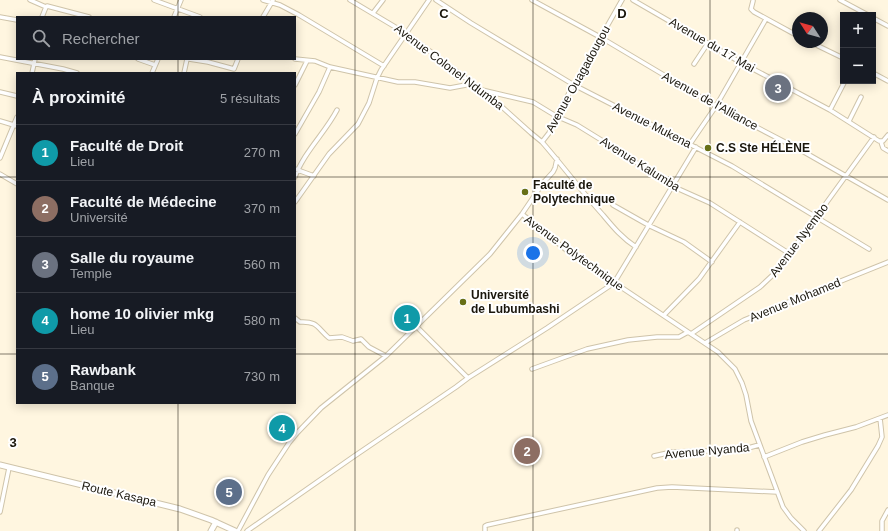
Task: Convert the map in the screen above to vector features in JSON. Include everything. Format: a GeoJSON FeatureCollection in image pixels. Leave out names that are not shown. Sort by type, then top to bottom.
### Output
{"type":"FeatureCollection","features":[{"type":"Feature","properties":{"kind":"main road","name":"Route Kasapa"},"geometry":{"type":"LineString","coordinates":[[0,465],[163,504],[216,522],[235,531]]}},
{"type":"Feature","properties":{"kind":"main road"},"geometry":{"type":"LineString","coordinates":[[211,531],[216,522]]}},
{"type":"Feature","properties":{"kind":"street"},"geometry":{"type":"LineString","coordinates":[[30,0],[46,7],[85,16]]}},
{"type":"Feature","properties":{"kind":"street"},"geometry":{"type":"LineString","coordinates":[[154,0],[197,16]]}},
{"type":"Feature","properties":{"kind":"street"},"geometry":{"type":"LineString","coordinates":[[174,16],[181,0]]}},
{"type":"Feature","properties":{"kind":"street"},"geometry":{"type":"LineString","coordinates":[[262,0],[280,5],[299,15],[384,66]]}},
{"type":"Feature","properties":{"kind":"street","name":"Avenue Colonel Ndumba"},"geometry":{"type":"LineString","coordinates":[[350,0],[407,34],[473,82],[542,142]]}},
{"type":"Feature","properties":{"kind":"street"},"geometry":{"type":"LineString","coordinates":[[373,13],[383,0]]}},
{"type":"Feature","properties":{"kind":"street"},"geometry":{"type":"LineString","coordinates":[[296,201],[329,154],[363,117],[377,78],[429,0]]}},
{"type":"Feature","properties":{"kind":"street","name":"Avenue Mukena"},"geometry":{"type":"LineString","coordinates":[[436,0],[471,23],[574,85],[732,166],[870,249]]}},
{"type":"Feature","properties":{"kind":"street","name":"Avenue de l'Alliance"},"geometry":{"type":"LineString","coordinates":[[532,0],[600,37],[716,106],[804,152],[888,200]]}},
{"type":"Feature","properties":{"kind":"street","name":"Avenue Ouagadougou"},"geometry":{"type":"LineString","coordinates":[[622,0],[556,116],[549,133],[542,142],[621,237],[636,247]]}},
{"type":"Feature","properties":{"kind":"street","name":"Avenue du 17 Mai"},"geometry":{"type":"LineString","coordinates":[[633,0],[740,62],[830,110],[874,137]]}},
{"type":"Feature","properties":{"kind":"street"},"geometry":{"type":"LineString","coordinates":[[752,0],[752,11],[792,33]]}},
{"type":"Feature","properties":{"kind":"street"},"geometry":{"type":"LineString","coordinates":[[840,0],[862,12]]}},
{"type":"Feature","properties":{"kind":"street"},"geometry":{"type":"LineString","coordinates":[[264,16],[272,2]]}},
{"type":"Feature","properties":{"kind":"street"},"geometry":{"type":"LineString","coordinates":[[42,16],[46,7]]}},
{"type":"Feature","properties":{"kind":"street"},"geometry":{"type":"LineString","coordinates":[[0,17],[16,20]]}},
{"type":"Feature","properties":{"kind":"street"},"geometry":{"type":"LineString","coordinates":[[690,144],[716,106],[766,19]]}},
{"type":"Feature","properties":{"kind":"street"},"geometry":{"type":"LineString","coordinates":[[876,20],[888,26]]}},
{"type":"Feature","properties":{"kind":"street"},"geometry":{"type":"LineString","coordinates":[[694,64],[708,43]]}},
{"type":"Feature","properties":{"kind":"street"},"geometry":{"type":"LineString","coordinates":[[822,48],[840,57]]}},
{"type":"Feature","properties":{"kind":"street"},"geometry":{"type":"LineString","coordinates":[[0,57],[16,59]]}},
{"type":"Feature","properties":{"kind":"street"},"geometry":{"type":"LineString","coordinates":[[296,59],[320,62],[330,67],[398,82],[415,82],[448,88],[466,86],[473,82]]}},
{"type":"Feature","properties":{"kind":"street"},"geometry":{"type":"LineString","coordinates":[[141,60],[155,65]]}},
{"type":"Feature","properties":{"kind":"street"},"geometry":{"type":"LineString","coordinates":[[152,72],[158,60]]}},
{"type":"Feature","properties":{"kind":"street"},"geometry":{"type":"LineString","coordinates":[[184,72],[188,60]]}},
{"type":"Feature","properties":{"kind":"street"},"geometry":{"type":"LineString","coordinates":[[195,60],[208,62],[234,71],[238,60]]}},
{"type":"Feature","properties":{"kind":"street"},"geometry":{"type":"LineString","coordinates":[[32,72],[34,61],[73,72]]}},
{"type":"Feature","properties":{"kind":"street"},"geometry":{"type":"LineString","coordinates":[[296,83],[307,61]]}},
{"type":"Feature","properties":{"kind":"street"},"geometry":{"type":"LineString","coordinates":[[296,132],[319,92],[330,67]]}},
{"type":"Feature","properties":{"kind":"street"},"geometry":{"type":"LineString","coordinates":[[876,75],[888,81]]}},
{"type":"Feature","properties":{"kind":"street"},"geometry":{"type":"LineString","coordinates":[[830,110],[843,84]]}},
{"type":"Feature","properties":{"kind":"street","name":"Avenue Kalumba"},"geometry":{"type":"LineString","coordinates":[[482,90],[533,102],[556,116],[577,125],[672,186],[707,202],[790,254]]}},
{"type":"Feature","properties":{"kind":"street"},"geometry":{"type":"LineString","coordinates":[[0,92],[16,96]]}},
{"type":"Feature","properties":{"kind":"street"},"geometry":{"type":"LineString","coordinates":[[849,122],[860,97]]}},
{"type":"Feature","properties":{"kind":"street"},"geometry":{"type":"LineString","coordinates":[[314,176],[297,169],[331,122],[337,110]]}},
{"type":"Feature","properties":{"kind":"street"},"geometry":{"type":"LineString","coordinates":[[0,121],[15,125],[0,158]]}},
{"type":"Feature","properties":{"kind":"street"},"geometry":{"type":"LineString","coordinates":[[881,142],[888,135]]}},
{"type":"Feature","properties":{"kind":"street"},"geometry":{"type":"LineString","coordinates":[[874,137],[881,142],[883,148],[888,151]]}},
{"type":"Feature","properties":{"kind":"street","name":"Avenue Nyembo"},"geometry":{"type":"LineString","coordinates":[[532,369],[587,349],[628,340],[657,337],[679,337],[689,333],[766,282],[777,271],[817,218],[874,137]]}},
{"type":"Feature","properties":{"kind":"street"},"geometry":{"type":"LineString","coordinates":[[247,531],[468,378],[614,283],[650,226],[696,147]]}},
{"type":"Feature","properties":{"kind":"street"},"geometry":{"type":"LineString","coordinates":[[522,214],[555,168],[556,159]]}},
{"type":"Feature","properties":{"kind":"street"},"geometry":{"type":"LineString","coordinates":[[0,174],[16,183]]}},
{"type":"Feature","properties":{"kind":"street"},"geometry":{"type":"LineString","coordinates":[[613,205],[650,226],[687,244],[712,262]]}},
{"type":"Feature","properties":{"kind":"street","name":"Avenue Polytechnique"},"geometry":{"type":"LineString","coordinates":[[238,531],[268,475],[298,432],[321,408],[386,356],[417,327],[490,254],[522,214],[570,253],[718,352],[737,371],[746,395],[750,421],[777,492],[786,512],[804,531]]}},
{"type":"Feature","properties":{"kind":"street"},"geometry":{"type":"LineString","coordinates":[[664,315],[694,285],[740,222]]}},
{"type":"Feature","properties":{"kind":"street","name":"Avenue Mohamed"},"geometry":{"type":"LineString","coordinates":[[705,343],[744,320],[888,262]]}},
{"type":"Feature","properties":{"kind":"street"},"geometry":{"type":"LineString","coordinates":[[296,319],[300,322],[315,324],[329,338],[342,337],[353,341],[360,339],[363,340],[369,347],[386,356]]}},
{"type":"Feature","properties":{"kind":"street"},"geometry":{"type":"LineString","coordinates":[[417,327],[468,378]]}},
{"type":"Feature","properties":{"kind":"street"},"geometry":{"type":"LineString","coordinates":[[764,457],[825,434],[856,427],[888,415]]}},
{"type":"Feature","properties":{"kind":"street"},"geometry":{"type":"LineString","coordinates":[[819,531],[854,486],[881,439],[882,434],[880,418]]}},
{"type":"Feature","properties":{"kind":"street","name":"Avenue Nyanda"},"geometry":{"type":"LineString","coordinates":[[654,456],[672,452],[741,450],[759,445]]}},
{"type":"Feature","properties":{"kind":"street"},"geometry":{"type":"LineString","coordinates":[[0,512],[8,468]]}},
{"type":"Feature","properties":{"kind":"street"},"geometry":{"type":"LineString","coordinates":[[485,531],[485,526],[487,524],[613,498],[646,489],[672,487],[777,492]]}},
{"type":"Feature","properties":{"kind":"street"},"geometry":{"type":"LineString","coordinates":[[882,531],[882,521],[888,510]]}},
{"type":"Feature","properties":{"kind":"place","name":"Salle du royaume"},"geometry":{"type":"Point","coordinates":[778,88]}},
{"type":"Feature","properties":{"kind":"place","name":"C.S Ste HÉLÈNE"},"geometry":{"type":"Point","coordinates":[708,148]}},
{"type":"Feature","properties":{"kind":"place","name":"Faculté de Polytechnique"},"geometry":{"type":"Point","coordinates":[525,192]}},
{"type":"Feature","properties":{"kind":"place","name":"Université de Lubumbashi"},"geometry":{"type":"Point","coordinates":[463,302]}},
{"type":"Feature","properties":{"kind":"place","name":"Faculté de Droit"},"geometry":{"type":"Point","coordinates":[407,318]}},
{"type":"Feature","properties":{"kind":"place","name":"home 10 olivier mkg"},"geometry":{"type":"Point","coordinates":[282,428]}},
{"type":"Feature","properties":{"kind":"place","name":"Faculté de Médecine"},"geometry":{"type":"Point","coordinates":[527,451]}},
{"type":"Feature","properties":{"kind":"place","name":"Rawbank"},"geometry":{"type":"Point","coordinates":[229,492]}}]}
